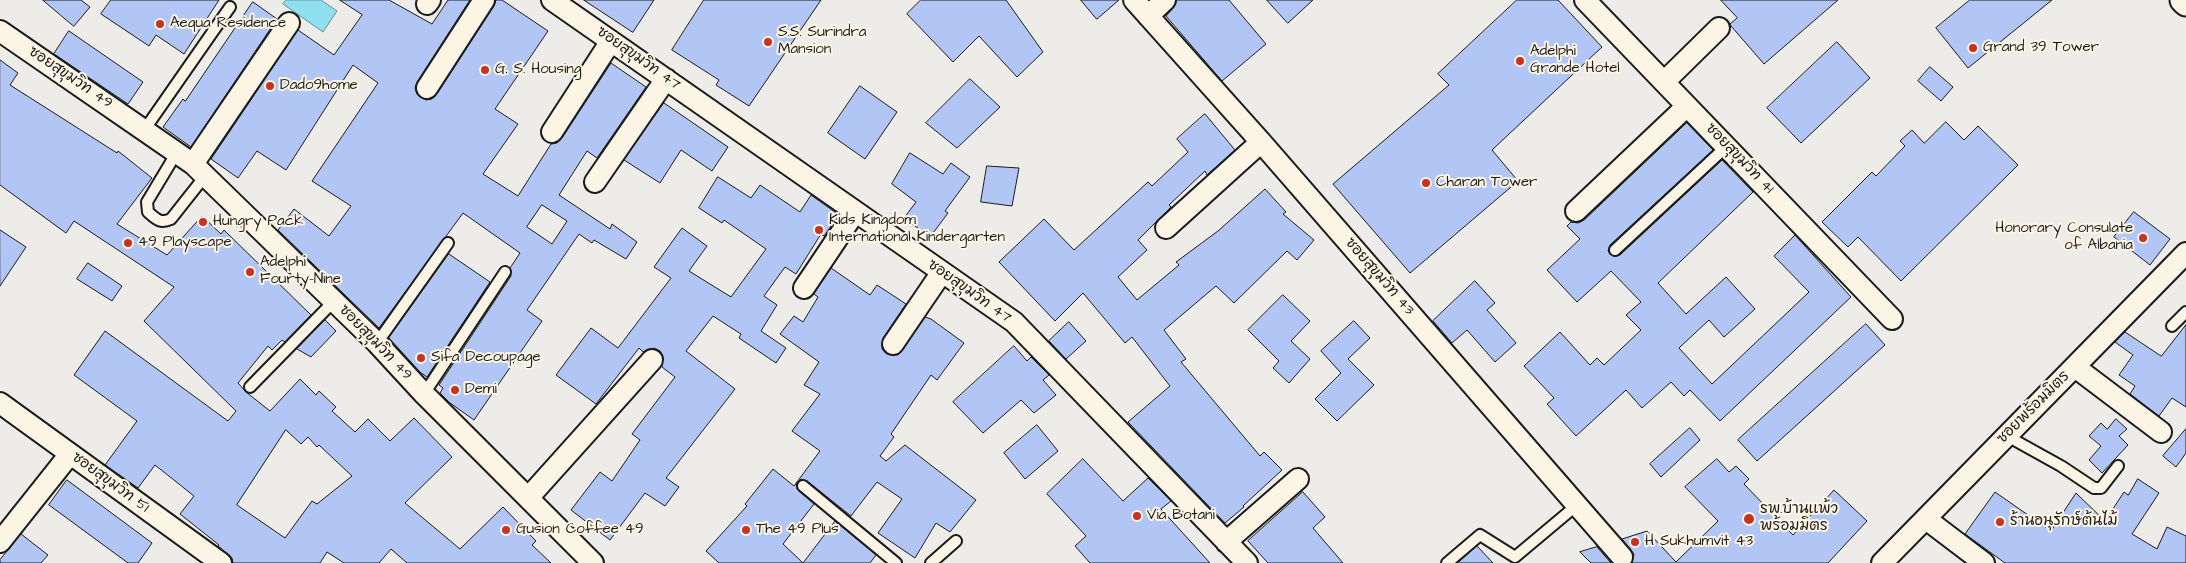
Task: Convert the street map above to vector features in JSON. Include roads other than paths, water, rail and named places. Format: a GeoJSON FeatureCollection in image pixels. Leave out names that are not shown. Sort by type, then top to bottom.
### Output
{"type":"FeatureCollection","features":[{"type":"Feature","properties":{"kind":"street"},"geometry":{"type":"LineString","coordinates":[[427,88],[484,0]]}},
{"type":"Feature","properties":{"kind":"street","name":"ซอยสุขุมวิท 47"},"geometry":{"type":"LineString","coordinates":[[552,0],[1014,322],[1247,563]]}},
{"type":"Feature","properties":{"kind":"street","name":"ซอยสุขุมวิท 43"},"geometry":{"type":"LineString","coordinates":[[1134,0],[1261,142],[1622,557]]}},
{"type":"Feature","properties":{"kind":"street"},"geometry":{"type":"LineString","coordinates":[[1148,16],[1164,0]]}},
{"type":"Feature","properties":{"kind":"street","name":"ซอยสุขุมวิท 41"},"geometry":{"type":"LineString","coordinates":[[1584,0],[1892,319]]}},
{"type":"Feature","properties":{"kind":"street"},"geometry":{"type":"LineString","coordinates":[[2183,0],[2186,3]]}},
{"type":"Feature","properties":{"kind":"street"},"geometry":{"type":"LineString","coordinates":[[192,164],[289,23]]}},
{"type":"Feature","properties":{"kind":"street"},"geometry":{"type":"LineString","coordinates":[[1664,82],[1719,28]]}},
{"type":"Feature","properties":{"kind":"street","name":"ซอยสุขุมวิท 49"},"geometry":{"type":"LineString","coordinates":[[0,31],[145,129],[192,164],[377,343],[424,394],[593,563]]}},
{"type":"Feature","properties":{"kind":"street"},"geometry":{"type":"LineString","coordinates":[[552,132],[611,41]]}},
{"type":"Feature","properties":{"kind":"street"},"geometry":{"type":"LineString","coordinates":[[595,182],[666,79]]}},
{"type":"Feature","properties":{"kind":"street"},"geometry":{"type":"LineString","coordinates":[[1576,211],[1688,106]]}},
{"type":"Feature","properties":{"kind":"street"},"geometry":{"type":"LineString","coordinates":[[1166,228],[1261,142]]}},
{"type":"Feature","properties":{"kind":"street"},"geometry":{"type":"LineString","coordinates":[[804,288],[856,212]]}},
{"type":"Feature","properties":{"kind":"street","name":"ซอยพร้อมมิตร"},"geometry":{"type":"LineString","coordinates":[[1882,563],[2183,262]]}},
{"type":"Feature","properties":{"kind":"street"},"geometry":{"type":"LineString","coordinates":[[893,344],[942,272]]}},
{"type":"Feature","properties":{"kind":"street"},"geometry":{"type":"LineString","coordinates":[[528,498],[652,360]]}},
{"type":"Feature","properties":{"kind":"street"},"geometry":{"type":"LineString","coordinates":[[2075,368],[2161,432]]}},
{"type":"Feature","properties":{"kind":"street","name":"ซอยสุขุมวิท 51"},"geometry":{"type":"LineString","coordinates":[[0,403],[221,563]]}},
{"type":"Feature","properties":{"kind":"street"},"geometry":{"type":"LineString","coordinates":[[0,542],[70,454]]}},
{"type":"Feature","properties":{"kind":"street"},"geometry":{"type":"LineString","coordinates":[[1226,542],[1298,479]]}},
{"type":"Feature","properties":{"kind":"street"},"geometry":{"type":"LineString","coordinates":[[1926,519],[1984,563]]}},
{"type":"Feature","properties":{"kind":"lane"},"geometry":{"type":"LineString","coordinates":[[145,129],[230,7]]}},
{"type":"Feature","properties":{"kind":"lane"},"geometry":{"type":"LineString","coordinates":[[1615,250],[1727,146]]}},
{"type":"Feature","properties":{"kind":"lane"},"geometry":{"type":"LineString","coordinates":[[192,164],[171,219],[160,222],[148,212],[147,202],[192,164]]}},
{"type":"Feature","properties":{"kind":"lane"},"geometry":{"type":"LineString","coordinates":[[377,343],[448,243]]}},
{"type":"Feature","properties":{"kind":"lane"},"geometry":{"type":"LineString","coordinates":[[424,394],[505,272]]}},
{"type":"Feature","properties":{"kind":"lane"},"geometry":{"type":"LineString","coordinates":[[250,387],[334,301]]}},
{"type":"Feature","properties":{"kind":"lane"},"geometry":{"type":"LineString","coordinates":[[2172,326],[2186,312]]}},
{"type":"Feature","properties":{"kind":"lane"},"geometry":{"type":"LineString","coordinates":[[2007,436],[2094,488],[2101,488],[2118,466]]}},
{"type":"Feature","properties":{"kind":"lane"},"geometry":{"type":"LineString","coordinates":[[803,486],[896,563]]}},
{"type":"Feature","properties":{"kind":"lane"},"geometry":{"type":"LineString","coordinates":[[1447,563],[1480,535],[1515,557],[1577,505]]}},
{"type":"Feature","properties":{"kind":"lane"},"geometry":{"type":"LineString","coordinates":[[931,563],[956,541]]}},
{"type":"Feature","properties":{"kind":"water"},"geometry":{"type":"Polygon","coordinates":[[[286,0],[321,0],[337,11],[323,32],[283,4],[286,0]]]}},
{"type":"Feature","properties":{"kind":"place","name":"Aequa Residence"},"geometry":{"type":"Point","coordinates":[160,24]}},
{"type":"Feature","properties":{"kind":"place","name":"S.S. Surindra Mansion"},"geometry":{"type":"Point","coordinates":[768,42]}},
{"type":"Feature","properties":{"kind":"place","name":"Grand 39 Tower"},"geometry":{"type":"Point","coordinates":[1973,48]}},
{"type":"Feature","properties":{"kind":"place","name":"Adelphi Grande Hotel"},"geometry":{"type":"Point","coordinates":[1520,61]}},
{"type":"Feature","properties":{"kind":"place","name":"G. S. Housing"},"geometry":{"type":"Point","coordinates":[485,70]}},
{"type":"Feature","properties":{"kind":"place","name":"Dado9home"},"geometry":{"type":"Point","coordinates":[270,86]}},
{"type":"Feature","properties":{"kind":"place","name":"Charan Tower"},"geometry":{"type":"Point","coordinates":[1426,183]}},
{"type":"Feature","properties":{"kind":"place","name":"Hungry Pack"},"geometry":{"type":"Point","coordinates":[203,222]}},
{"type":"Feature","properties":{"kind":"place","name":"Kids Kingdom International Kindergarten"},"geometry":{"type":"Point","coordinates":[819,230]}},
{"type":"Feature","properties":{"kind":"place","name":"Honorary Consulate of Albania"},"geometry":{"type":"Point","coordinates":[2143,238]}},
{"type":"Feature","properties":{"kind":"place","name":"49 Playscape"},"geometry":{"type":"Point","coordinates":[128,243]}},
{"type":"Feature","properties":{"kind":"place","name":"Adelphi Fourty-Nine"},"geometry":{"type":"Point","coordinates":[250,272]}},
{"type":"Feature","properties":{"kind":"place","name":"Sifa Decoupage"},"geometry":{"type":"Point","coordinates":[421,358]}},
{"type":"Feature","properties":{"kind":"place","name":"Demi"},"geometry":{"type":"Point","coordinates":[455,390]}},
{"type":"Feature","properties":{"kind":"place","name":"Via Botani"},"geometry":{"type":"Point","coordinates":[1137,516]}},
{"type":"Feature","properties":{"kind":"place","name":"รพ.บ้านแพ้ว พร้อมมิตร"},"geometry":{"type":"Point","coordinates":[1749,519]}},
{"type":"Feature","properties":{"kind":"place","name":"ร้านอนุรักษ์ต้นไม้"},"geometry":{"type":"Point","coordinates":[2000,522]}},
{"type":"Feature","properties":{"kind":"place","name":"Gusion Coffee 49"},"geometry":{"type":"Point","coordinates":[506,530]}},
{"type":"Feature","properties":{"kind":"place","name":"The 49 Plus"},"geometry":{"type":"Point","coordinates":[746,530]}},
{"type":"Feature","properties":{"kind":"place","name":"H Sukhumvit 43"},"geometry":{"type":"Point","coordinates":[1635,542]}}]}
